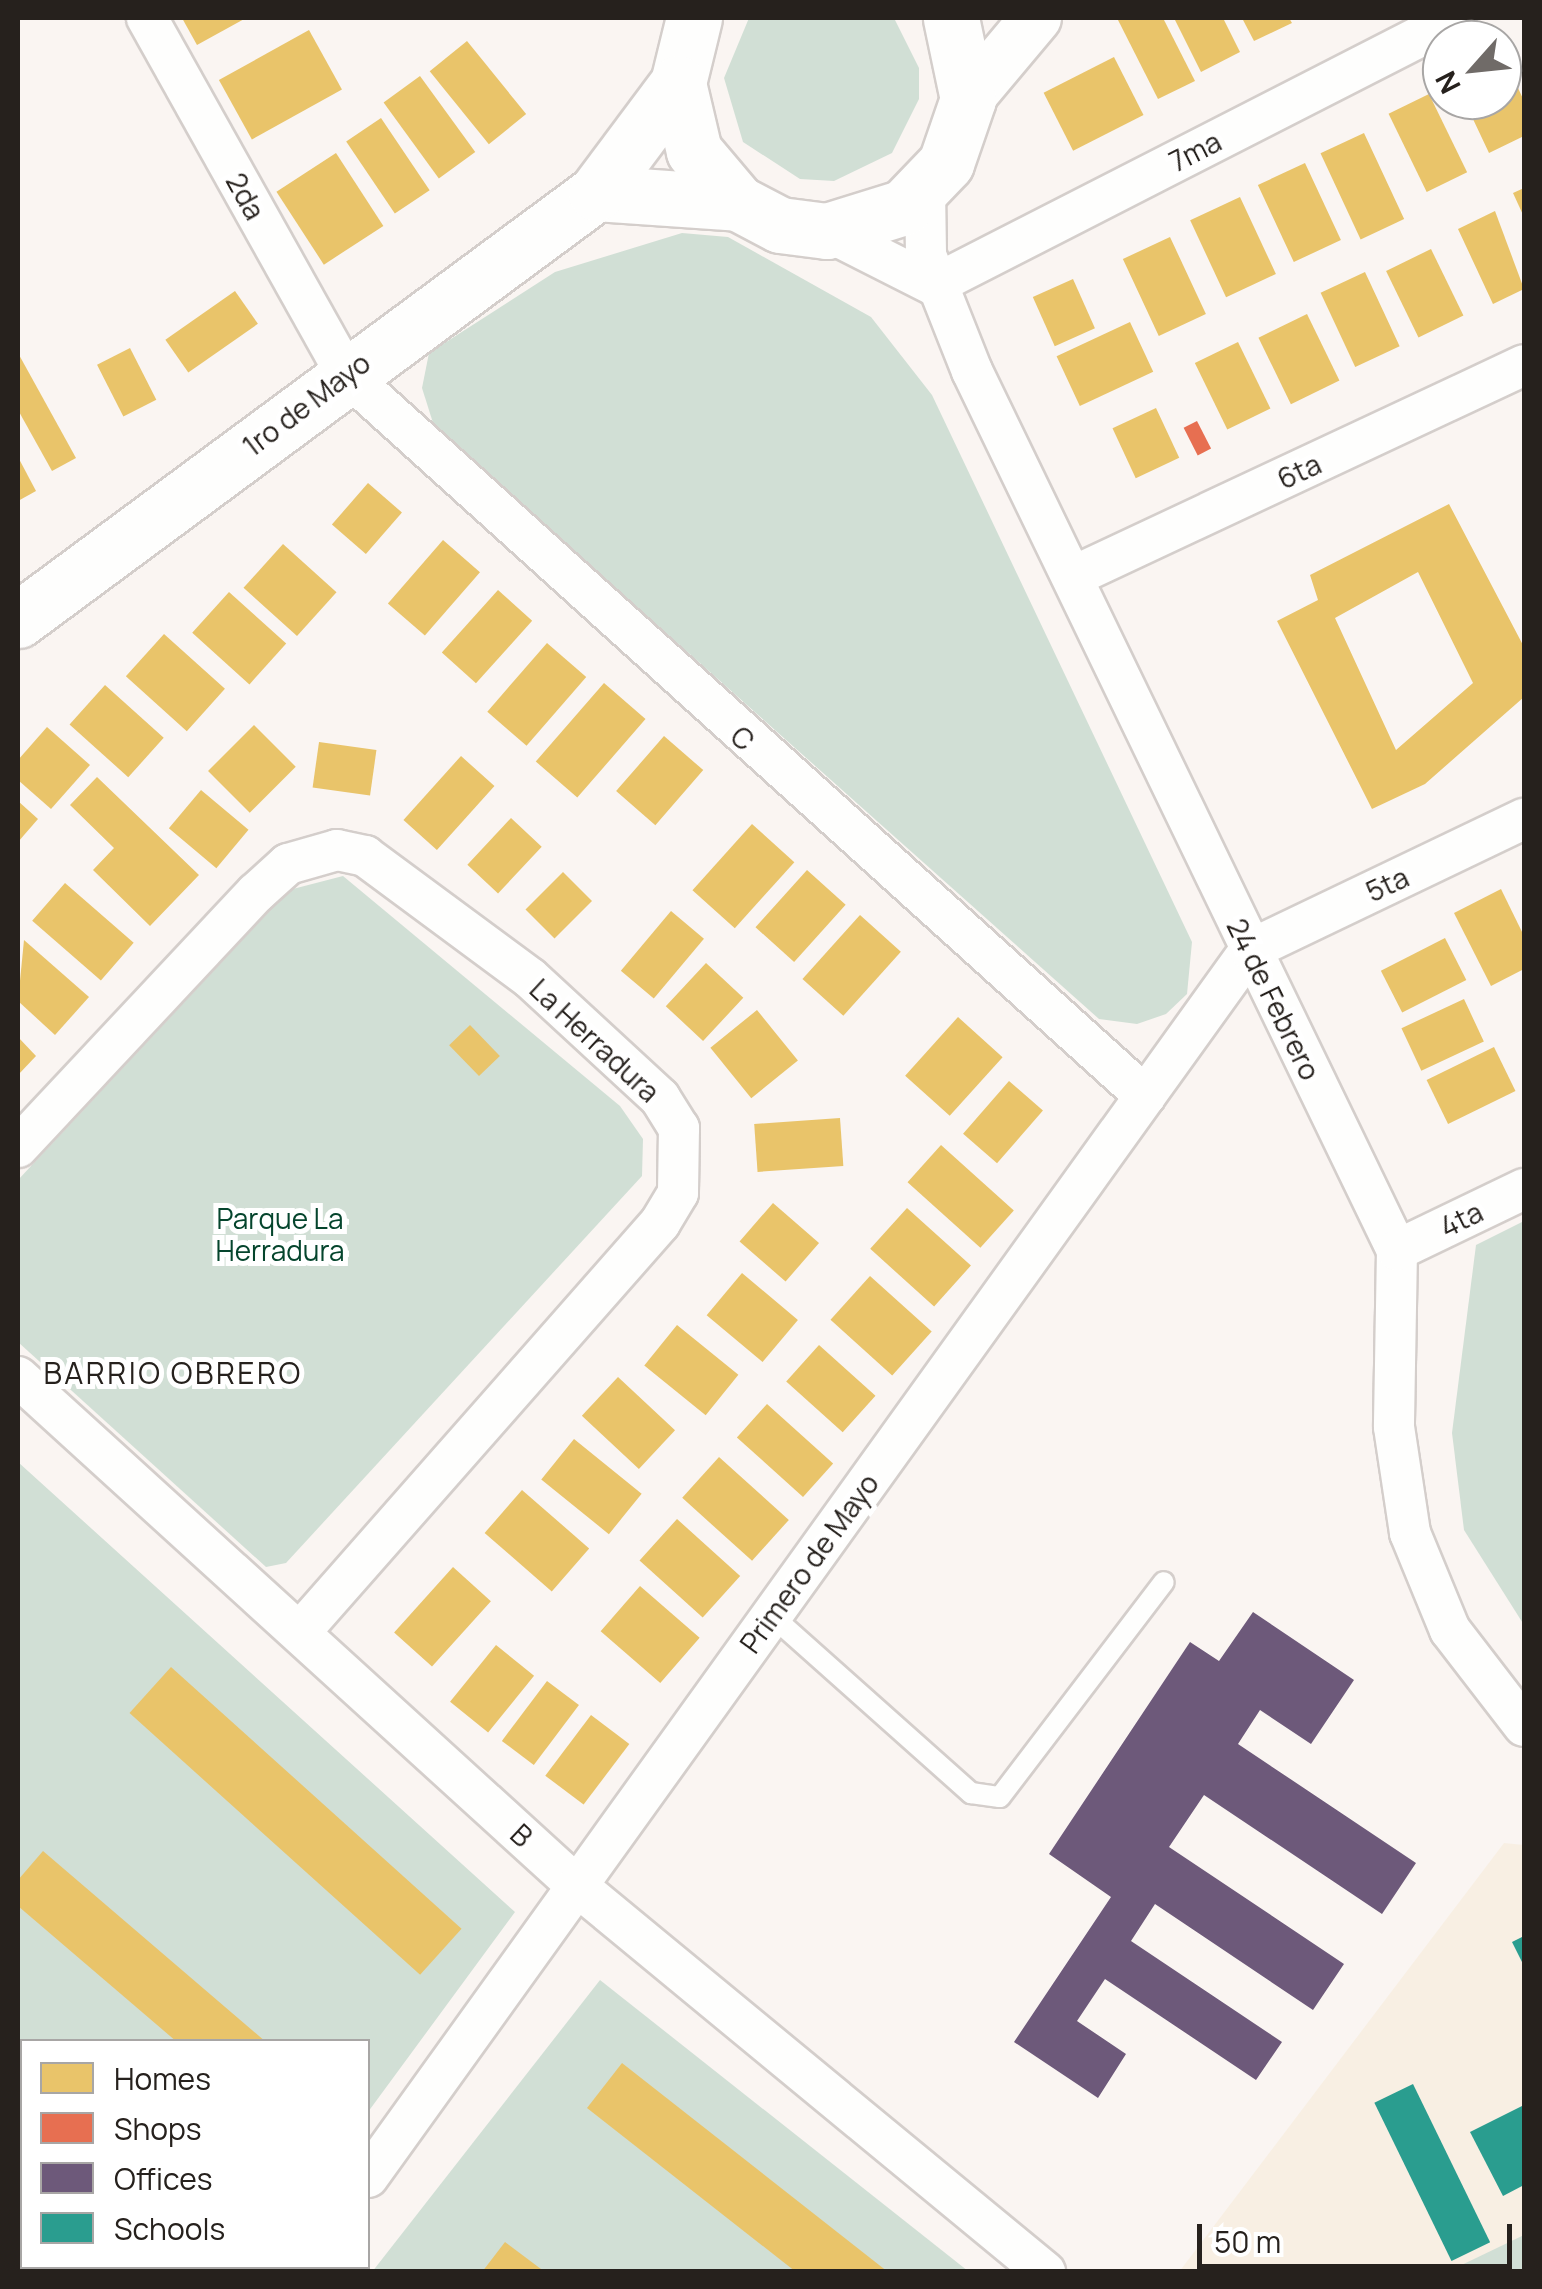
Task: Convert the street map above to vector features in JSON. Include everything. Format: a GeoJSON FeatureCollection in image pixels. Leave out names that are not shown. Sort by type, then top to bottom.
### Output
{"type":"FeatureCollection","features":[{"type":"Feature","properties":{"kind":"main road"},"geometry":{"type":"LineString","coordinates":[[694,18],[678,84],[694,151],[738,203],[780,225],[827,231],[880,220],[926,190],[961,132],[968,99],[951,18]]}},
{"type":"Feature","properties":{"kind":"main road","name":"1ro de Mayo"},"geometry":{"type":"LineString","coordinates":[[18,620],[596,193],[678,84]]}},
{"type":"Feature","properties":{"kind":"main road"},"geometry":{"type":"LineString","coordinates":[[596,193],[738,203]]}},
{"type":"Feature","properties":{"kind":"street","name":"2da"},"geometry":{"type":"LineString","coordinates":[[146,18],[346,374]]}},
{"type":"Feature","properties":{"kind":"street"},"geometry":{"type":"LineString","coordinates":[[968,99],[1036,18]]}},
{"type":"Feature","properties":{"kind":"street","name":"7ma"},"geometry":{"type":"LineString","coordinates":[[934,285],[1456,18]]}},
{"type":"Feature","properties":{"kind":"street","name":"24 de Febrero"},"geometry":{"type":"LineString","coordinates":[[926,190],[934,285],[1397,1250],[1394,1428],[1410,1533],[1450,1630],[1524,1726]]}},
{"type":"Feature","properties":{"kind":"street"},"geometry":{"type":"LineString","coordinates":[[827,231],[934,285]]}},
{"type":"Feature","properties":{"kind":"street","name":"6ta"},"geometry":{"type":"LineString","coordinates":[[1074,576],[1524,365]]}},
{"type":"Feature","properties":{"kind":"street","name":"C"},"geometry":{"type":"LineString","coordinates":[[346,374],[1145,1096]]}},
{"type":"Feature","properties":{"kind":"street","name":"5ta"},"geometry":{"type":"LineString","coordinates":[[1250,950],[1524,819]]}},
{"type":"Feature","properties":{"kind":"street","name":"La Herradura"},"geometry":{"type":"LineString","coordinates":[[18,1148],[256,892],[288,864],[337,850],[365,856],[530,978],[660,1098],[678,1128],[678,1193],[660,1222],[300,1632]]}},
{"type":"Feature","properties":{"kind":"street","name":"Primero de Mayo"},"geometry":{"type":"LineString","coordinates":[[370,2173],[1250,950]]}},
{"type":"Feature","properties":{"kind":"street","name":"4ta"},"geometry":{"type":"LineString","coordinates":[[1397,1250],[1524,1189]]}},
{"type":"Feature","properties":{"kind":"street","name":"B"},"geometry":{"type":"LineString","coordinates":[[18,1377],[577,1886],[1045,2272]]}},
{"type":"Feature","properties":{"kind":"lane"},"geometry":{"type":"LineString","coordinates":[[771,1615],[971,1793],[1000,1798],[1164,1582]]}},
{"type":"Feature","properties":{"kind":"shaded area"},"geometry":{"type":"Polygon","coordinates":[[[1504,1843],[1524,1845],[1524,2271],[1179,2272],[1504,1843]]]}},
{"type":"Feature","properties":{"kind":"green space"},"geometry":{"type":"Polygon","coordinates":[[[749,18],[894,18],[919,68],[919,99],[892,153],[834,181],[800,179],[743,142],[724,78],[749,18]]]}},
{"type":"Feature","properties":{"kind":"green space"},"geometry":{"type":"Polygon","coordinates":[[[682,233],[728,237],[871,317],[932,395],[1192,942],[1187,994],[1166,1014],[1137,1024],[1099,1019],[434,426],[422,388],[429,353],[555,272],[682,233]]]}},
{"type":"Feature","properties":{"kind":"green space","name":"Parque La Herradura"},"geometry":{"type":"Polygon","coordinates":[[[343,876],[620,1106],[643,1139],[642,1176],[286,1563],[266,1567],[18,1342],[18,1180],[289,890],[343,876]]]}},
{"type":"Feature","properties":{"kind":"green space"},"geometry":{"type":"Polygon","coordinates":[[[1524,1221],[1524,1625],[1464,1530],[1452,1433],[1476,1245],[1524,1221]]]}},
{"type":"Feature","properties":{"kind":"green space"},"geometry":{"type":"Polygon","coordinates":[[[18,1462],[515,1912],[370,2109],[370,2039],[20,2039],[18,2114],[18,1462]]]}},
{"type":"Feature","properties":{"kind":"green space"},"geometry":{"type":"Polygon","coordinates":[[[600,1980],[968,2271],[372,2272],[600,1980]]]}},
{"type":"Feature","properties":{"kind":"green space"},"geometry":{"type":"Polygon","coordinates":[[[1524,2235],[1524,2271],[1449,2271],[1524,2235]]]}},
{"type":"Feature","properties":{"kind":"building: Homes"},"geometry":{"type":"Polygon","coordinates":[[[182,18],[246,18],[197,45],[182,18]]]}},
{"type":"Feature","properties":{"kind":"building: Homes"},"geometry":{"type":"Polygon","coordinates":[[[1117,18],[1163,18],[1195,81],[1158,99],[1117,18]]]}},
{"type":"Feature","properties":{"kind":"building: Homes"},"geometry":{"type":"Polygon","coordinates":[[[1174,18],[1223,18],[1240,52],[1201,72],[1174,18]]]}},
{"type":"Feature","properties":{"kind":"building: Homes"},"geometry":{"type":"Polygon","coordinates":[[[1242,18],[1289,18],[1292,23],[1254,41],[1242,18]]]}},
{"type":"Feature","properties":{"kind":"building: Homes"},"geometry":{"type":"Polygon","coordinates":[[[309,30],[342,89],[252,139],[219,80],[309,30]]]}},
{"type":"Feature","properties":{"kind":"building: Homes"},"geometry":{"type":"Polygon","coordinates":[[[467,41],[526,114],[489,144],[430,71],[467,41]]]}},
{"type":"Feature","properties":{"kind":"building: Homes"},"geometry":{"type":"Polygon","coordinates":[[[1114,57],[1144,115],[1073,151],[1044,93],[1114,57]]]}},
{"type":"Feature","properties":{"kind":"building: Homes"},"geometry":{"type":"Polygon","coordinates":[[[420,76],[475,152],[439,178],[384,102],[420,76]]]}},
{"type":"Feature","properties":{"kind":"building: Homes"},"geometry":{"type":"Polygon","coordinates":[[[1422,97],[1422,120],[1442,120],[1467,172],[1427,192],[1389,114],[1422,97]]]}},
{"type":"Feature","properties":{"kind":"building: Homes"},"geometry":{"type":"Polygon","coordinates":[[[1522,97],[1524,136],[1489,153],[1473,120],[1522,120],[1522,97]]]}},
{"type":"Feature","properties":{"kind":"building: Homes"},"geometry":{"type":"Polygon","coordinates":[[[381,118],[430,190],[395,214],[346,141],[381,118]]]}},
{"type":"Feature","properties":{"kind":"building: Homes"},"geometry":{"type":"Polygon","coordinates":[[[1364,133],[1404,219],[1361,239],[1320,153],[1364,133]]]}},
{"type":"Feature","properties":{"kind":"building: Homes"},"geometry":{"type":"Polygon","coordinates":[[[336,153],[383,226],[324,265],[276,192],[336,153]]]}},
{"type":"Feature","properties":{"kind":"building: Homes"},"geometry":{"type":"Polygon","coordinates":[[[1305,163],[1341,240],[1294,262],[1258,185],[1305,163]]]}},
{"type":"Feature","properties":{"kind":"building: Homes"},"geometry":{"type":"Polygon","coordinates":[[[1524,188],[1524,217],[1513,193],[1524,188]]]}},
{"type":"Feature","properties":{"kind":"building: Homes"},"geometry":{"type":"Polygon","coordinates":[[[1240,197],[1276,274],[1226,297],[1190,220],[1240,197]]]}},
{"type":"Feature","properties":{"kind":"building: Homes"},"geometry":{"type":"Polygon","coordinates":[[[1495,211],[1524,289],[1493,304],[1458,229],[1495,211]]]}},
{"type":"Feature","properties":{"kind":"building: Homes"},"geometry":{"type":"Polygon","coordinates":[[[1170,237],[1206,314],[1159,336],[1123,259],[1170,237]]]}},
{"type":"Feature","properties":{"kind":"building: Homes"},"geometry":{"type":"Polygon","coordinates":[[[1431,249],[1463,316],[1418,337],[1386,271],[1431,249]]]}},
{"type":"Feature","properties":{"kind":"building: Homes"},"geometry":{"type":"Polygon","coordinates":[[[1365,272],[1400,346],[1355,367],[1321,293],[1365,272]]]}},
{"type":"Feature","properties":{"kind":"building: Homes"},"geometry":{"type":"Polygon","coordinates":[[[1073,279],[1095,328],[1055,346],[1033,297],[1073,279]]]}},
{"type":"Feature","properties":{"kind":"building: Homes"},"geometry":{"type":"Polygon","coordinates":[[[235,291],[258,324],[188,373],[165,340],[235,291]]]}},
{"type":"Feature","properties":{"kind":"building: Homes"},"geometry":{"type":"Polygon","coordinates":[[[1307,314],[1339,381],[1291,404],[1258,338],[1307,314]]]}},
{"type":"Feature","properties":{"kind":"building: Homes"},"geometry":{"type":"Polygon","coordinates":[[[1130,322],[1153,372],[1080,406],[1057,356],[1130,322]]]}},
{"type":"Feature","properties":{"kind":"building: Homes"},"geometry":{"type":"Polygon","coordinates":[[[1238,342],[1270,409],[1227,430],[1195,363],[1238,342]]]}},
{"type":"Feature","properties":{"kind":"building: Homes"},"geometry":{"type":"Polygon","coordinates":[[[130,348],[156,400],[123,416],[97,365],[130,348]]]}},
{"type":"Feature","properties":{"kind":"building: Homes"},"geometry":{"type":"Polygon","coordinates":[[[18,353],[76,458],[52,471],[18,410],[18,353]]]}},
{"type":"Feature","properties":{"kind":"building: Homes"},"geometry":{"type":"Polygon","coordinates":[[[1156,408],[1179,458],[1136,478],[1112,428],[1156,408]]]}},
{"type":"Feature","properties":{"kind":"building: Homes"},"geometry":{"type":"Polygon","coordinates":[[[18,457],[36,491],[18,501],[18,457]]]}},
{"type":"Feature","properties":{"kind":"building: Homes"},"geometry":{"type":"Polygon","coordinates":[[[368,483],[402,513],[366,554],[332,525],[368,483]]]}},
{"type":"Feature","properties":{"kind":"building: Homes"},"geometry":{"type":"Polygon","coordinates":[[[1449,504],[1524,647],[1524,697],[1425,784],[1372,809],[1277,621],[1318,600],[1310,575],[1449,504]],[[1418,572],[1335,618],[1396,750],[1473,683],[1418,572]]]}},
{"type":"Feature","properties":{"kind":"building: Homes"},"geometry":{"type":"Polygon","coordinates":[[[443,540],[480,572],[425,636],[388,603],[443,540]]]}},
{"type":"Feature","properties":{"kind":"building: Homes"},"geometry":{"type":"Polygon","coordinates":[[[283,544],[337,592],[297,636],[244,588],[283,544]]]}},
{"type":"Feature","properties":{"kind":"building: Homes"},"geometry":{"type":"Polygon","coordinates":[[[498,590],[532,621],[476,683],[442,652],[498,590]]]}},
{"type":"Feature","properties":{"kind":"building: Homes"},"geometry":{"type":"Polygon","coordinates":[[[229,592],[286,644],[249,684],[192,633],[229,592]]]}},
{"type":"Feature","properties":{"kind":"building: Homes"},"geometry":{"type":"Polygon","coordinates":[[[164,634],[225,689],[187,731],[126,676],[164,634]]]}},
{"type":"Feature","properties":{"kind":"building: Homes"},"geometry":{"type":"Polygon","coordinates":[[[547,643],[586,677],[527,746],[487,712],[547,643]]]}},
{"type":"Feature","properties":{"kind":"building: Homes"},"geometry":{"type":"Polygon","coordinates":[[[604,683],[646,719],[577,798],[536,761],[604,683]]]}},
{"type":"Feature","properties":{"kind":"building: Homes"},"geometry":{"type":"Polygon","coordinates":[[[105,685],[164,738],[128,777],[70,724],[105,685]]]}},
{"type":"Feature","properties":{"kind":"building: Homes"},"geometry":{"type":"Polygon","coordinates":[[[254,725],[296,767],[250,813],[208,771],[254,725]]]}},
{"type":"Feature","properties":{"kind":"building: Homes"},"geometry":{"type":"Polygon","coordinates":[[[47,727],[90,765],[51,809],[18,780],[18,760],[47,727]]]}},
{"type":"Feature","properties":{"kind":"building: Homes"},"geometry":{"type":"Polygon","coordinates":[[[664,736],[703,770],[655,825],[616,791],[664,736]]]}},
{"type":"Feature","properties":{"kind":"building: Homes"},"geometry":{"type":"Polygon","coordinates":[[[319,742],[376,750],[370,796],[313,788],[319,742]]]}},
{"type":"Feature","properties":{"kind":"building: Homes"},"geometry":{"type":"Polygon","coordinates":[[[461,756],[494,786],[437,850],[403,820],[461,756]]]}},
{"type":"Feature","properties":{"kind":"building: Homes"},"geometry":{"type":"Polygon","coordinates":[[[97,777],[199,875],[150,926],[93,870],[114,848],[70,805],[97,777]]]}},
{"type":"Feature","properties":{"kind":"building: Homes"},"geometry":{"type":"Polygon","coordinates":[[[201,790],[248,830],[216,868],[169,828],[201,790]]]}},
{"type":"Feature","properties":{"kind":"building: Homes"},"geometry":{"type":"Polygon","coordinates":[[[18,801],[38,819],[18,842],[18,801]]]}},
{"type":"Feature","properties":{"kind":"building: Homes"},"geometry":{"type":"Polygon","coordinates":[[[511,818],[542,847],[498,893],[467,865],[511,818]]]}},
{"type":"Feature","properties":{"kind":"building: Homes"},"geometry":{"type":"Polygon","coordinates":[[[752,824],[794,862],[735,928],[692,890],[752,824]]]}},
{"type":"Feature","properties":{"kind":"building: Homes"},"geometry":{"type":"Polygon","coordinates":[[[807,870],[846,905],[794,962],[755,927],[807,870]]]}},
{"type":"Feature","properties":{"kind":"building: Homes"},"geometry":{"type":"Polygon","coordinates":[[[563,872],[592,901],[555,938],[526,909],[563,872]]]}},
{"type":"Feature","properties":{"kind":"building: Homes"},"geometry":{"type":"Polygon","coordinates":[[[65,883],[134,943],[101,980],[32,921],[65,883]]]}},
{"type":"Feature","properties":{"kind":"building: Homes"},"geometry":{"type":"Polygon","coordinates":[[[1501,889],[1524,936],[1524,969],[1491,986],[1454,913],[1501,889]]]}},
{"type":"Feature","properties":{"kind":"building: Homes"},"geometry":{"type":"Polygon","coordinates":[[[671,911],[704,939],[654,998],[621,971],[671,911]]]}},
{"type":"Feature","properties":{"kind":"building: Homes"},"geometry":{"type":"Polygon","coordinates":[[[860,915],[901,952],[843,1016],[802,979],[860,915]]]}},
{"type":"Feature","properties":{"kind":"building: Homes"},"geometry":{"type":"Polygon","coordinates":[[[1445,938],[1466,980],[1402,1013],[1381,971],[1445,938]]]}},
{"type":"Feature","properties":{"kind":"building: Homes"},"geometry":{"type":"Polygon","coordinates":[[[24,940],[89,997],[55,1035],[18,1001],[24,940]]]}},
{"type":"Feature","properties":{"kind":"building: Homes"},"geometry":{"type":"Polygon","coordinates":[[[706,963],[743,998],[703,1041],[666,1006],[706,963]]]}},
{"type":"Feature","properties":{"kind":"building: Homes"},"geometry":{"type":"Polygon","coordinates":[[[1464,999],[1484,1042],[1421,1071],[1401,1028],[1464,999]]]}},
{"type":"Feature","properties":{"kind":"building: Homes"},"geometry":{"type":"Polygon","coordinates":[[[757,1010],[798,1061],[751,1098],[710,1048],[757,1010]]]}},
{"type":"Feature","properties":{"kind":"building: Homes"},"geometry":{"type":"Polygon","coordinates":[[[958,1017],[1003,1057],[950,1116],[905,1076],[958,1017]]]}},
{"type":"Feature","properties":{"kind":"building: Homes"},"geometry":{"type":"Polygon","coordinates":[[[470,1025],[500,1056],[479,1076],[449,1045],[470,1025]]]}},
{"type":"Feature","properties":{"kind":"building: Homes"},"geometry":{"type":"Polygon","coordinates":[[[18,1037],[36,1056],[18,1075],[18,1037]]]}},
{"type":"Feature","properties":{"kind":"building: Homes"},"geometry":{"type":"Polygon","coordinates":[[[1494,1047],[1515,1091],[1448,1124],[1427,1080],[1494,1047]]]}},
{"type":"Feature","properties":{"kind":"building: Homes"},"geometry":{"type":"Polygon","coordinates":[[[1009,1081],[1043,1111],[997,1163],[963,1134],[1009,1081]]]}},
{"type":"Feature","properties":{"kind":"building: Homes"},"geometry":{"type":"Polygon","coordinates":[[[840,1118],[843,1166],[758,1172],[754,1124],[840,1118]]]}},
{"type":"Feature","properties":{"kind":"building: Homes"},"geometry":{"type":"Polygon","coordinates":[[[941,1145],[1014,1211],[980,1248],[908,1182],[941,1145]]]}},
{"type":"Feature","properties":{"kind":"building: Homes"},"geometry":{"type":"Polygon","coordinates":[[[773,1203],[819,1243],[786,1282],[740,1241],[773,1203]]]}},
{"type":"Feature","properties":{"kind":"building: Homes"},"geometry":{"type":"Polygon","coordinates":[[[907,1208],[971,1266],[934,1306],[870,1249],[907,1208]]]}},
{"type":"Feature","properties":{"kind":"building: Homes"},"geometry":{"type":"Polygon","coordinates":[[[742,1273],[798,1320],[763,1362],[707,1315],[742,1273]]]}},
{"type":"Feature","properties":{"kind":"building: Homes"},"geometry":{"type":"Polygon","coordinates":[[[870,1276],[932,1332],[892,1375],[831,1320],[870,1276]]]}},
{"type":"Feature","properties":{"kind":"building: Homes"},"geometry":{"type":"Polygon","coordinates":[[[677,1325],[738,1375],[706,1415],[644,1365],[677,1325]]]}},
{"type":"Feature","properties":{"kind":"building: Homes"},"geometry":{"type":"Polygon","coordinates":[[[819,1345],[875,1396],[843,1432],[786,1381],[819,1345]]]}},
{"type":"Feature","properties":{"kind":"building: Homes"},"geometry":{"type":"Polygon","coordinates":[[[618,1377],[675,1430],[639,1469],[582,1416],[618,1377]]]}},
{"type":"Feature","properties":{"kind":"building: Homes"},"geometry":{"type":"Polygon","coordinates":[[[767,1404],[833,1464],[803,1497],[737,1437],[767,1404]]]}},
{"type":"Feature","properties":{"kind":"building: Homes"},"geometry":{"type":"Polygon","coordinates":[[[574,1439],[642,1494],[609,1534],[541,1479],[574,1439]]]}},
{"type":"Feature","properties":{"kind":"building: Homes"},"geometry":{"type":"Polygon","coordinates":[[[719,1457],[789,1520],[752,1561],[682,1498],[719,1457]]]}},
{"type":"Feature","properties":{"kind":"building: Homes"},"geometry":{"type":"Polygon","coordinates":[[[522,1490],[589,1548],[552,1591],[485,1533],[522,1490]]]}},
{"type":"Feature","properties":{"kind":"building: Homes"},"geometry":{"type":"Polygon","coordinates":[[[677,1519],[740,1576],[703,1617],[640,1561],[677,1519]]]}},
{"type":"Feature","properties":{"kind":"building: Homes"},"geometry":{"type":"Polygon","coordinates":[[[453,1567],[491,1601],[432,1667],[394,1632],[453,1567]]]}},
{"type":"Feature","properties":{"kind":"building: Homes"},"geometry":{"type":"Polygon","coordinates":[[[640,1586],[700,1638],[660,1683],[601,1631],[640,1586]]]}},
{"type":"Feature","properties":{"kind":"building: Homes"},"geometry":{"type":"Polygon","coordinates":[[[496,1645],[534,1676],[488,1733],[450,1702],[496,1645]]]}},
{"type":"Feature","properties":{"kind":"building: Homes"},"geometry":{"type":"Polygon","coordinates":[[[171,1667],[462,1929],[420,1975],[130,1713],[171,1667]]]}},
{"type":"Feature","properties":{"kind":"building: Homes"},"geometry":{"type":"Polygon","coordinates":[[[547,1681],[579,1705],[534,1765],[502,1741],[547,1681]]]}},
{"type":"Feature","properties":{"kind":"building: Homes"},"geometry":{"type":"Polygon","coordinates":[[[591,1715],[629,1744],[584,1805],[545,1776],[591,1715]]]}},
{"type":"Feature","properties":{"kind":"building: Homes"},"geometry":{"type":"Polygon","coordinates":[[[43,1851],[262,2039],[173,2039],[18,1906],[18,1880],[43,1851]]]}},
{"type":"Feature","properties":{"kind":"building: Homes"},"geometry":{"type":"Polygon","coordinates":[[[622,2063],[888,2272],[796,2272],[587,2108],[622,2063]]]}},
{"type":"Feature","properties":{"kind":"building: Homes"},"geometry":{"type":"Polygon","coordinates":[[[505,2242],[545,2272],[482,2272],[505,2242]]]}},
{"type":"Feature","properties":{"kind":"building: Shops"},"geometry":{"type":"Polygon","coordinates":[[[1197,421],[1211,449],[1198,455],[1184,428],[1197,421]]]}},
{"type":"Feature","properties":{"kind":"building: Offices"},"geometry":{"type":"Polygon","coordinates":[[[1253,1612],[1354,1680],[1311,1744],[1260,1710],[1238,1744],[1416,1863],[1382,1914],[1204,1795],[1169,1847],[1344,1964],[1313,2010],[1155,1904],[1131,1941],[1282,2042],[1256,2080],[1105,1979],[1077,2021],[1126,2054],[1098,2098],[1014,2042],[1111,1897],[1049,1854],[1190,1642],[1219,1661],[1253,1612]]]}},
{"type":"Feature","properties":{"kind":"building: Schools"},"geometry":{"type":"Polygon","coordinates":[[[1524,1936],[1524,1966],[1512,1942],[1524,1936]]]}},
{"type":"Feature","properties":{"kind":"building: Schools"},"geometry":{"type":"Polygon","coordinates":[[[1413,2084],[1490,2242],[1452,2261],[1374,2103],[1413,2084]]]}},
{"type":"Feature","properties":{"kind":"building: Schools"},"geometry":{"type":"Polygon","coordinates":[[[1524,2105],[1524,2185],[1503,2196],[1470,2132],[1524,2105]]]}},
{"type":"Feature","properties":{"kind":"district","name":"BARRIO OBRERO"},"geometry":{"type":"Point","coordinates":[173,1373]}}]}
